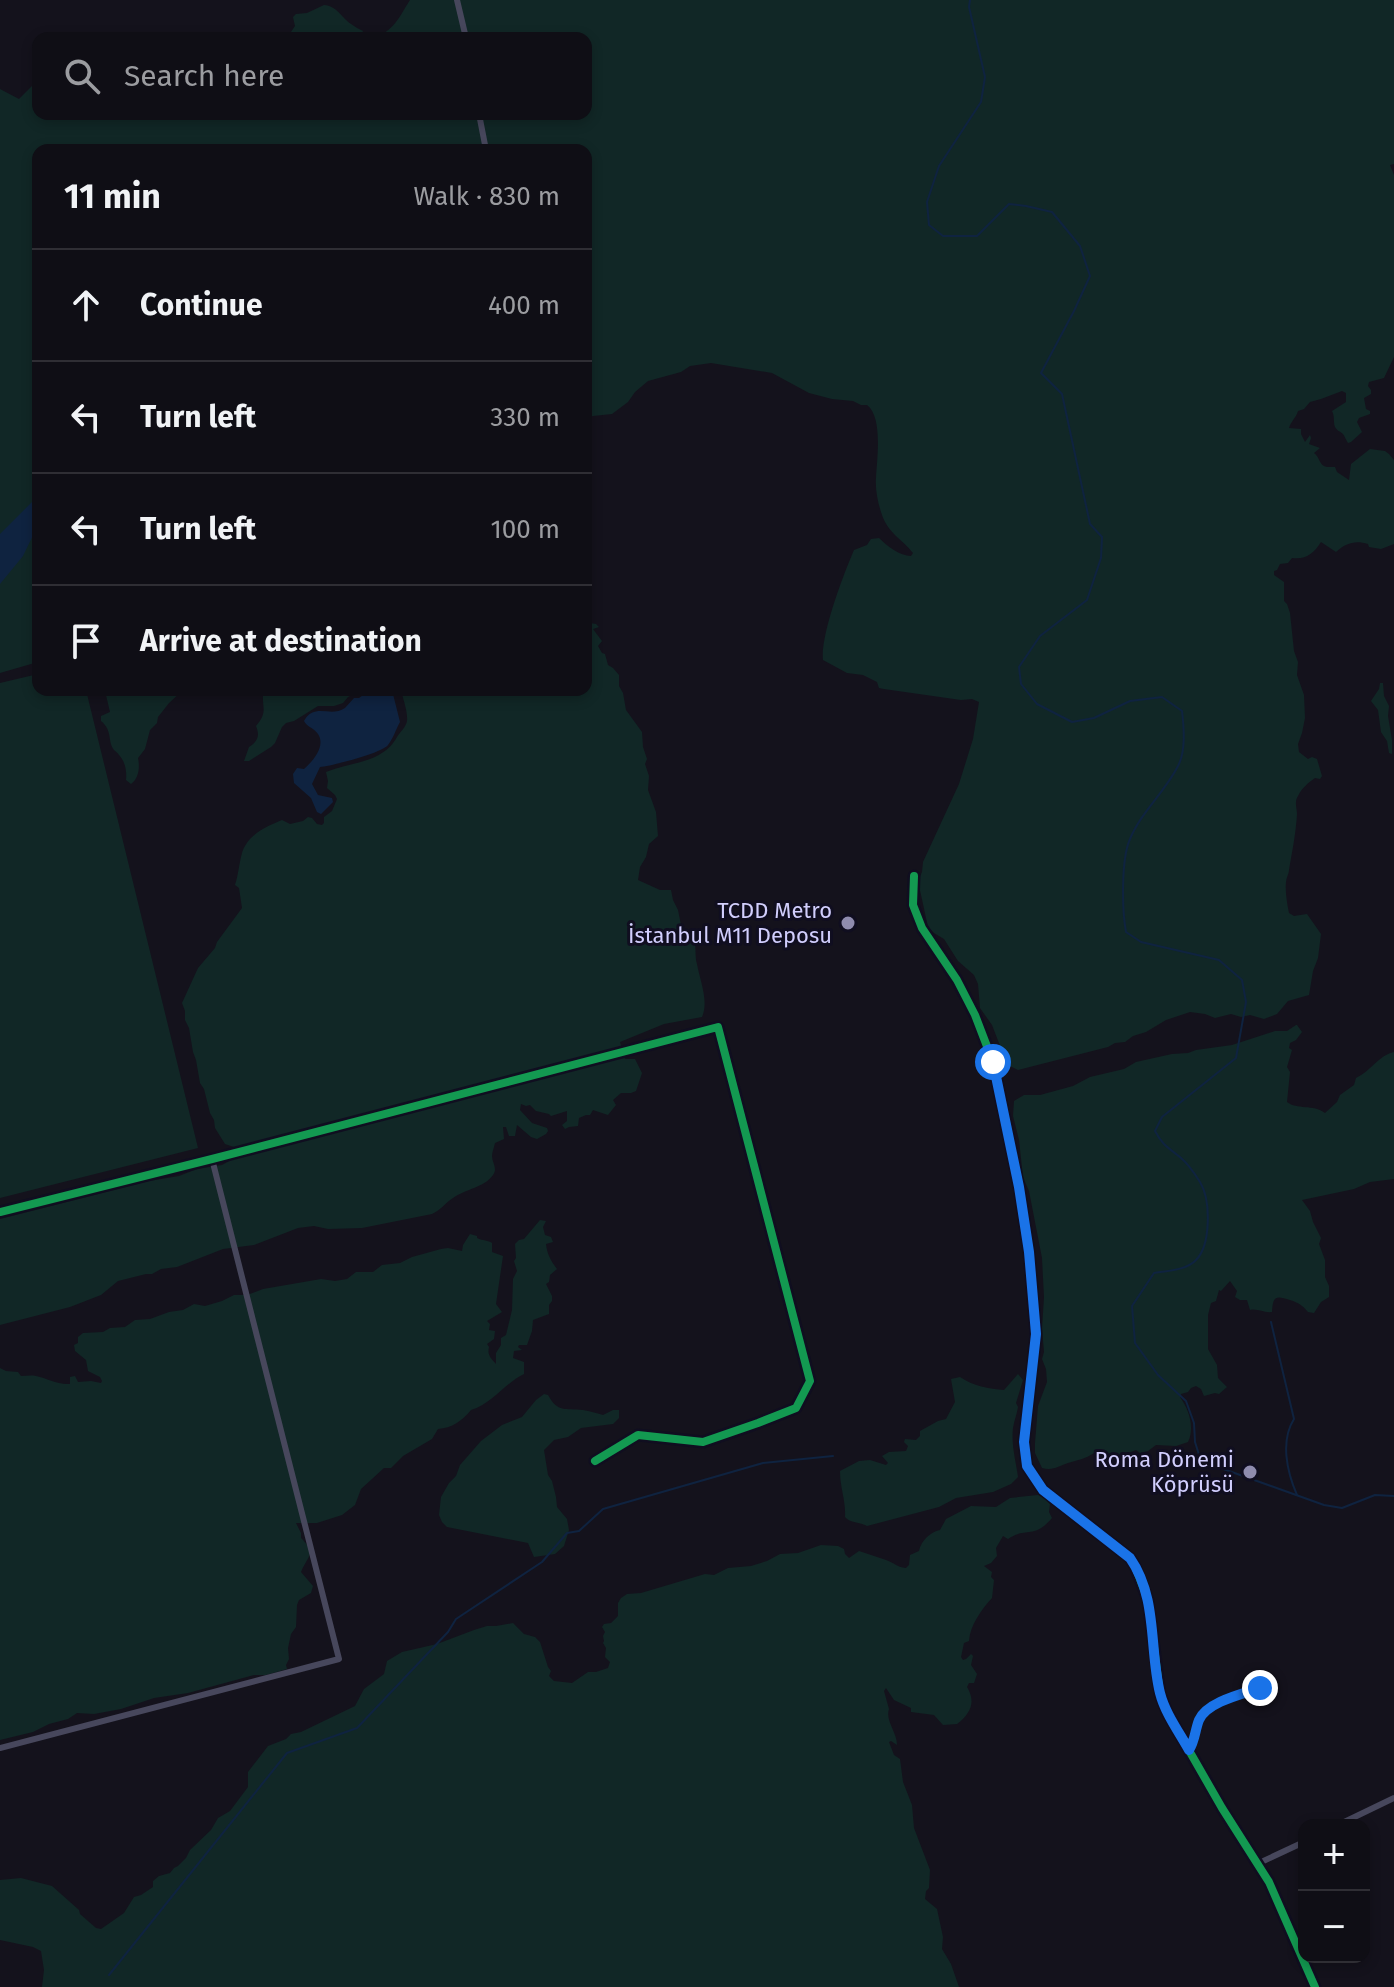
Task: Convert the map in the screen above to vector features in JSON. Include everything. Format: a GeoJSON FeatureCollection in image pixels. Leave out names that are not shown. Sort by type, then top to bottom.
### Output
{"type":"FeatureCollection","features":[{"type":"Feature","properties":{"kind":"street"},"geometry":{"type":"LineString","coordinates":[[457,0],[465,32]]}},
{"type":"Feature","properties":{"kind":"street"},"geometry":{"type":"LineString","coordinates":[[480,120],[485,144]]}},
{"type":"Feature","properties":{"kind":"street"},"geometry":{"type":"LineString","coordinates":[[914,876],[913,905],[922,928],[957,980],[975,1015],[993,1062],[1019,1187],[1029,1252],[1036,1334],[1024,1442],[1027,1466],[1043,1490],[1130,1558],[1135,1566],[1148,1600],[1160,1694],[1167,1712],[1269,1882],[1315,1987]]}},
{"type":"Feature","properties":{"kind":"street"},"geometry":{"type":"LineString","coordinates":[[0,1212],[718,1027],[810,1381],[796,1408],[758,1423],[703,1442],[638,1435],[595,1461]]}},
{"type":"Feature","properties":{"kind":"street"},"geometry":{"type":"LineString","coordinates":[[0,1748],[339,1659],[212,1159]]}},
{"type":"Feature","properties":{"kind":"street"},"geometry":{"type":"LineString","coordinates":[[1189,1750],[1199,1720],[1209,1707],[1260,1688]]}},
{"type":"Feature","properties":{"kind":"street"},"geometry":{"type":"LineString","coordinates":[[1350,1819],[1394,1798]]}},
{"type":"Feature","properties":{"kind":"street"},"geometry":{"type":"LineString","coordinates":[[1257,1864],[1298,1845]]}},
{"type":"Feature","properties":{"kind":"green space"},"geometry":{"type":"Polygon","coordinates":[[[410,0],[1394,0],[1394,164],[1390,165],[1394,175],[1394,357],[1384,378],[1369,382],[1371,394],[1364,398],[1370,414],[1359,418],[1357,422],[1362,432],[1351,442],[1348,443],[1334,425],[1332,411],[1346,402],[1346,393],[1342,391],[1310,402],[1298,411],[1289,428],[1301,429],[1305,442],[1310,435],[1309,444],[1320,448],[1314,453],[1322,465],[1335,467],[1349,480],[1351,464],[1370,449],[1389,454],[1394,460],[1394,544],[1381,549],[1355,542],[1336,552],[1321,542],[1309,555],[1292,558],[1274,571],[1274,575],[1284,582],[1284,601],[1290,613],[1298,662],[1297,675],[1304,695],[1305,718],[1299,752],[1308,759],[1317,759],[1322,776],[1308,784],[1297,798],[1296,828],[1286,880],[1289,913],[1294,916],[1307,914],[1321,934],[1309,995],[1288,1001],[1277,1014],[1264,1019],[1231,1014],[1215,1018],[1190,1012],[1108,1047],[1018,1070],[1008,1065],[992,1025],[980,1008],[974,975],[958,961],[944,939],[928,927],[918,881],[923,862],[959,784],[973,739],[979,702],[879,688],[877,682],[863,675],[847,673],[823,660],[829,621],[854,550],[867,545],[871,539],[879,538],[907,556],[913,553],[888,527],[881,511],[876,487],[877,428],[872,411],[867,405],[853,401],[809,393],[772,373],[711,363],[690,366],[681,372],[648,381],[612,414],[592,416],[592,144],[32,144],[32,664],[0,673],[0,89],[19,99],[32,86],[32,120],[592,120],[592,32],[384,32],[399,18],[410,0]]]}},
{"type":"Feature","properties":{"kind":"green space"},"geometry":{"type":"Polygon","coordinates":[[[328,6],[363,31],[291,32],[295,26],[293,17],[328,6]]]}},
{"type":"Feature","properties":{"kind":"green space"},"geometry":{"type":"Polygon","coordinates":[[[592,623],[599,627],[593,629],[602,641],[598,646],[605,654],[608,665],[619,675],[626,710],[642,732],[649,776],[648,790],[656,812],[658,836],[649,844],[638,880],[660,890],[671,890],[682,930],[695,944],[704,998],[702,1017],[664,1024],[620,1042],[625,1059],[635,1059],[642,1073],[636,1091],[621,1093],[613,1100],[616,1105],[608,1115],[593,1110],[590,1115],[579,1118],[578,1126],[565,1129],[562,1125],[567,1121],[567,1111],[551,1116],[536,1111],[530,1105],[521,1104],[520,1110],[532,1123],[547,1128],[546,1134],[537,1139],[517,1125],[515,1136],[509,1136],[506,1127],[503,1127],[504,1139],[495,1143],[492,1153],[493,1175],[485,1183],[463,1192],[432,1214],[362,1228],[298,1228],[254,1245],[223,1249],[177,1267],[118,1281],[101,1295],[70,1307],[0,1325],[0,1219],[222,1165],[235,1158],[234,1147],[225,1144],[215,1128],[200,1083],[182,1003],[198,968],[242,908],[239,888],[235,885],[243,849],[248,841],[261,830],[282,820],[290,824],[308,817],[322,825],[337,799],[327,788],[326,772],[384,752],[404,727],[406,710],[402,696],[592,696],[592,623]]]}},
{"type":"Feature","properties":{"kind":"green space"},"geometry":{"type":"Polygon","coordinates":[[[32,675],[32,696],[87,696],[198,1148],[0,1198],[0,683],[32,675]]]}},
{"type":"Feature","properties":{"kind":"green space"},"geometry":{"type":"Polygon","coordinates":[[[1380,683],[1383,683],[1389,706],[1392,754],[1381,732],[1378,710],[1371,701],[1380,683]]]}},
{"type":"Feature","properties":{"kind":"green space"},"geometry":{"type":"Polygon","coordinates":[[[106,696],[177,696],[150,730],[145,749],[138,758],[137,776],[131,784],[126,780],[123,760],[114,750],[107,728],[101,721],[101,716],[110,712],[106,696]]]}},
{"type":"Feature","properties":{"kind":"green space"},"geometry":{"type":"Polygon","coordinates":[[[263,696],[350,696],[343,703],[318,706],[286,723],[271,747],[244,761],[249,747],[257,738],[256,726],[263,714],[263,696]]]}},
{"type":"Feature","properties":{"kind":"green space"},"geometry":{"type":"Polygon","coordinates":[[[1297,1025],[1302,1032],[1290,1043],[1292,1050],[1287,1067],[1290,1072],[1287,1102],[1295,1106],[1325,1113],[1340,1095],[1354,1085],[1356,1078],[1394,1052],[1394,1179],[1370,1182],[1354,1189],[1302,1200],[1321,1238],[1319,1244],[1325,1260],[1329,1297],[1321,1302],[1314,1313],[1296,1302],[1281,1298],[1274,1300],[1272,1312],[1250,1310],[1247,1300],[1235,1297],[1237,1291],[1230,1281],[1219,1290],[1208,1315],[1208,1349],[1217,1365],[1218,1378],[1227,1387],[1219,1394],[1204,1396],[1196,1386],[1181,1394],[1191,1425],[1188,1442],[1176,1446],[1156,1445],[1148,1451],[1140,1453],[1136,1450],[1102,1459],[1094,1453],[1056,1468],[1042,1468],[1035,1453],[1035,1443],[1038,1406],[1047,1382],[1042,1359],[1042,1258],[1029,1191],[1023,1177],[1013,1116],[1014,1101],[1024,1095],[1040,1095],[1073,1086],[1136,1062],[1232,1045],[1275,1031],[1287,1031],[1297,1025]]]}},
{"type":"Feature","properties":{"kind":"green space"},"geometry":{"type":"Polygon","coordinates":[[[540,1220],[546,1221],[543,1227],[545,1235],[551,1237],[553,1242],[546,1244],[557,1269],[546,1284],[552,1296],[549,1314],[533,1320],[527,1345],[519,1345],[522,1350],[514,1351],[513,1358],[524,1362],[524,1374],[456,1423],[438,1429],[432,1439],[403,1456],[391,1468],[384,1468],[361,1489],[355,1505],[342,1515],[317,1523],[296,1523],[310,1551],[301,1572],[313,1586],[311,1593],[299,1600],[297,1605],[296,1627],[288,1648],[287,1669],[154,1698],[121,1709],[94,1714],[77,1713],[33,1732],[0,1740],[0,1368],[18,1372],[21,1376],[36,1376],[61,1383],[70,1384],[70,1377],[75,1376],[78,1382],[101,1383],[100,1377],[88,1371],[86,1360],[75,1351],[74,1345],[83,1333],[125,1327],[135,1320],[150,1319],[194,1304],[205,1306],[263,1289],[321,1279],[347,1279],[356,1272],[373,1272],[382,1265],[400,1263],[441,1249],[462,1251],[470,1234],[492,1243],[492,1252],[503,1256],[496,1304],[502,1312],[487,1321],[489,1330],[495,1331],[494,1339],[487,1344],[496,1364],[496,1353],[501,1338],[506,1335],[512,1310],[513,1279],[517,1271],[515,1244],[524,1239],[540,1220]]]}},
{"type":"Feature","properties":{"kind":"green space"},"geometry":{"type":"Polygon","coordinates":[[[1018,1374],[1023,1380],[1016,1403],[1013,1447],[1018,1477],[1011,1484],[993,1492],[956,1498],[939,1507],[867,1526],[845,1517],[840,1471],[859,1461],[870,1460],[886,1465],[888,1463],[882,1456],[889,1452],[906,1451],[908,1446],[905,1439],[916,1440],[920,1431],[946,1419],[955,1402],[951,1379],[960,1377],[970,1383],[1004,1390],[1018,1374]]]}},
{"type":"Feature","properties":{"kind":"green space"},"geometry":{"type":"Polygon","coordinates":[[[544,1394],[562,1408],[603,1415],[619,1410],[619,1418],[613,1424],[581,1428],[568,1437],[554,1440],[544,1450],[557,1507],[567,1519],[569,1530],[564,1546],[555,1554],[534,1557],[528,1543],[447,1527],[439,1515],[441,1497],[460,1465],[481,1441],[502,1425],[522,1417],[544,1394]]]}},
{"type":"Feature","properties":{"kind":"green space"},"geometry":{"type":"Polygon","coordinates":[[[1038,1495],[1050,1504],[1052,1518],[1035,1531],[1008,1539],[1003,1536],[996,1548],[997,1556],[984,1566],[992,1572],[994,1580],[992,1598],[974,1623],[961,1657],[963,1660],[971,1654],[973,1656],[971,1665],[977,1674],[974,1683],[969,1683],[967,1687],[971,1707],[966,1716],[957,1724],[943,1725],[934,1715],[911,1712],[911,1708],[894,1700],[886,1688],[884,1691],[897,1745],[889,1742],[894,1755],[900,1759],[903,1782],[912,1805],[914,1828],[930,1870],[925,1899],[937,1909],[943,1937],[942,1949],[959,1987],[42,1987],[44,1970],[41,1951],[0,1940],[0,1880],[21,1878],[52,1886],[96,1928],[101,1929],[124,1913],[134,1897],[153,1887],[153,1881],[159,1876],[170,1873],[178,1866],[218,1818],[230,1811],[248,1787],[248,1772],[268,1746],[355,1706],[364,1689],[384,1674],[387,1661],[402,1652],[437,1644],[487,1626],[513,1623],[524,1634],[540,1642],[551,1671],[549,1676],[554,1681],[572,1683],[588,1672],[608,1668],[610,1662],[605,1657],[605,1632],[602,1627],[618,1616],[618,1603],[627,1594],[641,1593],[705,1574],[714,1575],[728,1568],[751,1566],[780,1554],[798,1553],[821,1545],[838,1546],[849,1558],[859,1551],[906,1568],[910,1555],[919,1551],[929,1535],[940,1530],[946,1519],[971,1506],[996,1507],[1010,1498],[1038,1495]]]}},
{"type":"Feature","properties":{"kind":"water"},"geometry":{"type":"Polygon","coordinates":[[[32,502],[32,537],[23,556],[0,584],[0,534],[32,502]]]}},
{"type":"Feature","properties":{"kind":"water"},"geometry":{"type":"Polygon","coordinates":[[[394,696],[400,722],[390,743],[377,752],[320,767],[312,784],[318,795],[332,798],[333,802],[321,814],[311,798],[294,783],[293,774],[297,768],[308,766],[320,743],[318,734],[304,721],[313,712],[339,711],[354,698],[394,696]]]}},
{"type":"Feature","properties":{"kind":"waterway"},"geometry":{"type":"LineString","coordinates":[[970,0],[985,77],[981,102],[939,166],[927,202],[929,225],[943,236],[977,236],[1009,204],[1052,212],[1080,246],[1090,276],[1041,373],[1062,394],[1090,524],[1102,537],[1101,558],[1087,600],[1040,636],[1019,667],[1021,684],[1037,704],[1072,722],[1094,718],[1130,701],[1162,697],[1182,711],[1184,739],[1181,760],[1167,785],[1140,820],[1127,848],[1123,885],[1126,932],[1141,942],[1219,960],[1242,980],[1246,1002],[1236,1058],[1162,1117],[1155,1131],[1200,1182],[1208,1211],[1207,1233],[1196,1260],[1182,1268],[1154,1273],[1132,1306],[1135,1343],[1158,1375],[1186,1401],[1194,1423],[1195,1442],[1201,1461],[1324,1505],[1342,1508],[1375,1495],[1394,1496]]}},
{"type":"Feature","properties":{"kind":"waterway"},"geometry":{"type":"LineString","coordinates":[[1271,1322],[1294,1419],[1287,1437],[1286,1457],[1297,1495]]}},
{"type":"Feature","properties":{"kind":"waterway"},"geometry":{"type":"LineString","coordinates":[[109,1975],[287,1753],[357,1728],[448,1632],[456,1619],[542,1562],[567,1533],[579,1531],[603,1509],[763,1463],[833,1456]]}},
{"type":"Feature","properties":{"kind":"cycle path"},"geometry":{"type":"LineString","coordinates":[[914,876],[913,905],[922,928],[957,980],[975,1015],[993,1062],[1019,1187],[1029,1252],[1036,1334],[1024,1442],[1027,1466],[1043,1490],[1130,1558],[1135,1566],[1148,1600],[1160,1694],[1167,1712],[1269,1882],[1315,1987]]}},
{"type":"Feature","properties":{"kind":"cycle path"},"geometry":{"type":"LineString","coordinates":[[0,1212],[718,1027],[810,1381],[796,1408],[758,1423],[703,1442],[638,1435],[595,1461]]}},
{"type":"Feature","properties":{"kind":"place","name":"TCDD Metro İstanbul M11 Deposu"},"geometry":{"type":"Point","coordinates":[848,923]}},
{"type":"Feature","properties":{"kind":"place","name":"Roma Dönemi Köprüsü"},"geometry":{"type":"Point","coordinates":[1250,1472]}},
{"type":"Feature","properties":{"kind":"route"},"geometry":{"type":"LineString","coordinates":[[993,1062],[1019,1187],[1029,1252],[1036,1334],[1024,1442],[1027,1466],[1043,1490],[1130,1558],[1135,1566],[1148,1600],[1160,1694],[1189,1750],[1199,1720],[1209,1707],[1260,1688]]}}]}
